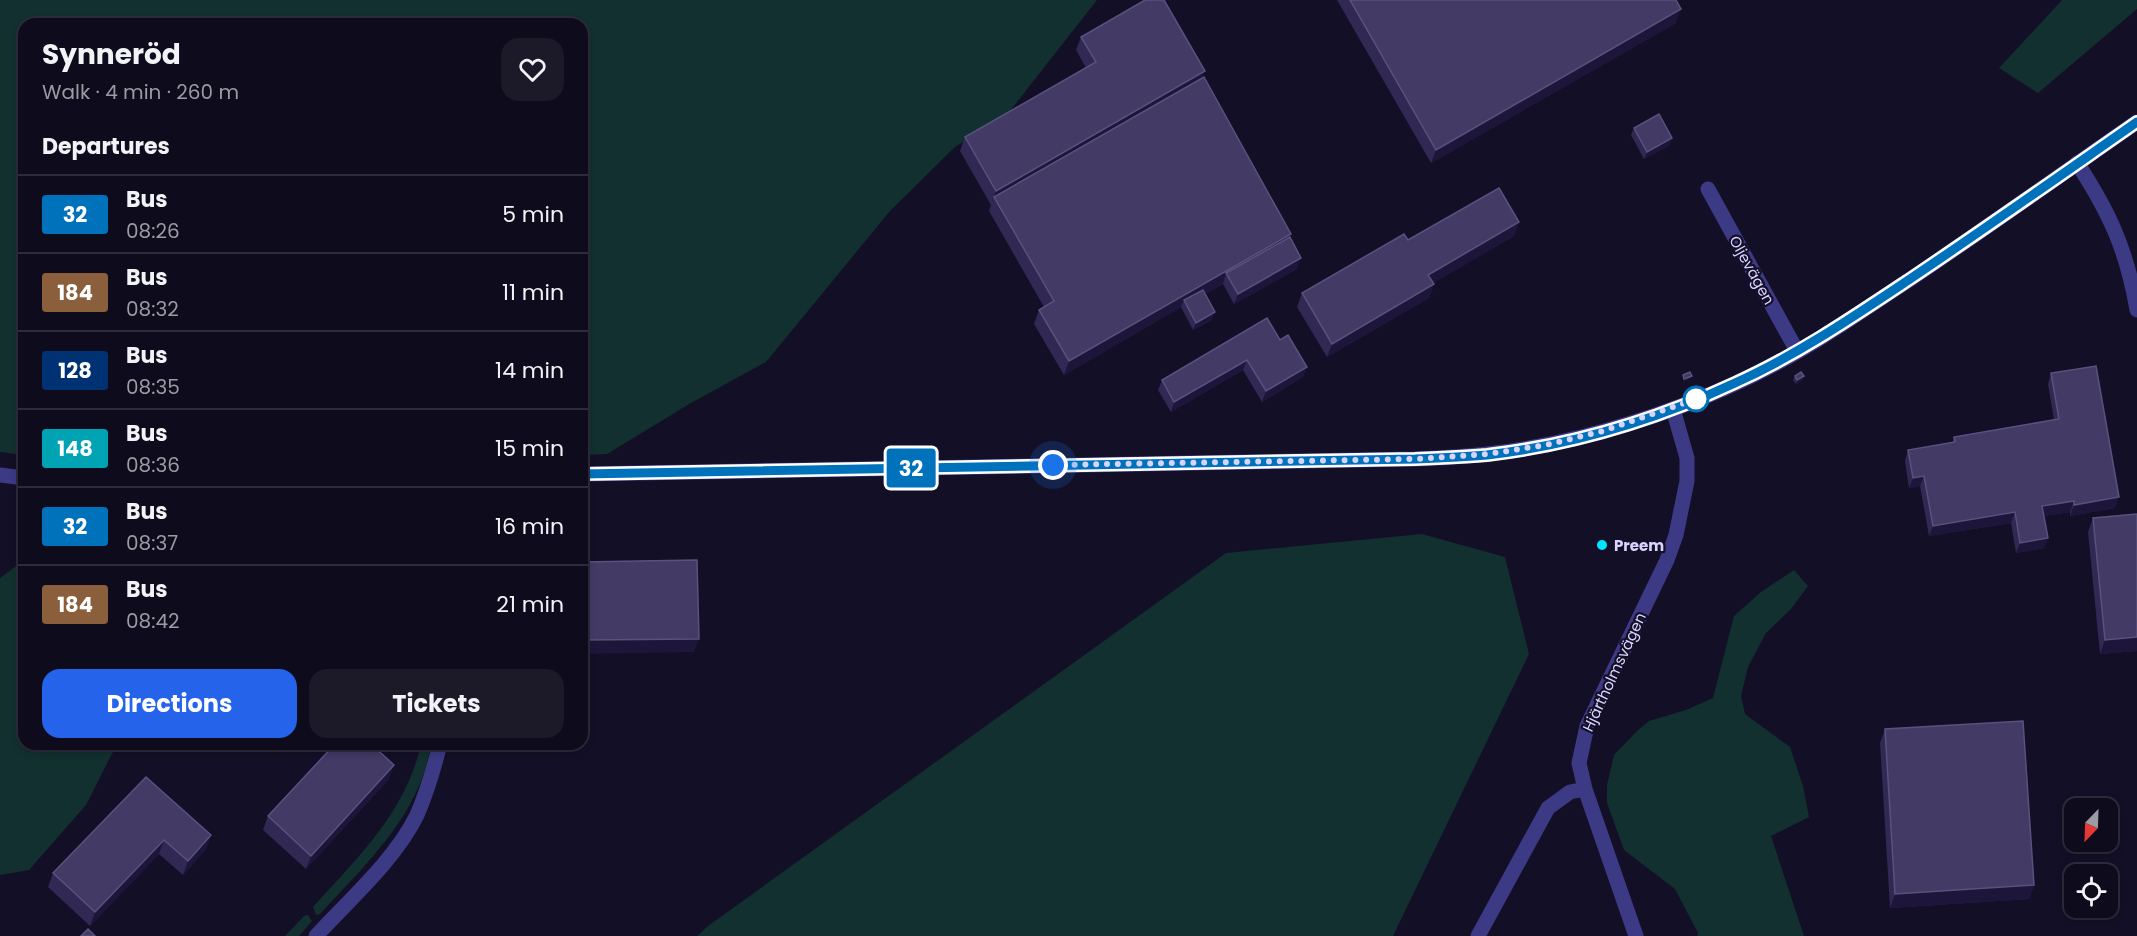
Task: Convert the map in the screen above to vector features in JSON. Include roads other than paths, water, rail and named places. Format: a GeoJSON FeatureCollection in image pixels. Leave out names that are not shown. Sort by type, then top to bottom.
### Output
{"type":"FeatureCollection","features":[{"type":"Feature","properties":{"kind":"street"},"geometry":{"type":"LineString","coordinates":[[588,474],[1415,459],[1488,454],[1546,445],[1603,431],[1673,409],[1733,384],[1797,351],[1854,317],[2137,122]]}},
{"type":"Feature","properties":{"kind":"street"},"geometry":{"type":"LineString","coordinates":[[2077,163],[2099,196],[2116,231],[2124,253],[2137,310]]}},
{"type":"Feature","properties":{"kind":"street","name":"Oljevägen"},"geometry":{"type":"LineString","coordinates":[[1707,189],[1797,351]]}},
{"type":"Feature","properties":{"kind":"street","name":"Hjärtholmsvägen"},"geometry":{"type":"LineString","coordinates":[[1636,936],[1585,789],[1579,763],[1587,726],[1676,535],[1687,481],[1687,458],[1673,409]]}},
{"type":"Feature","properties":{"kind":"street"},"geometry":{"type":"LineString","coordinates":[[0,475],[18,477]]}},
{"type":"Feature","properties":{"kind":"street"},"geometry":{"type":"LineString","coordinates":[[315,936],[379,869],[407,831],[424,796],[438,750]]}},
{"type":"Feature","properties":{"kind":"street"},"geometry":{"type":"LineString","coordinates":[[1479,936],[1548,808],[1570,792],[1585,789]]}},
{"type":"Feature","properties":{"kind":"place","name":"Preem"},"geometry":{"type":"Point","coordinates":[1602,545]}}]}
